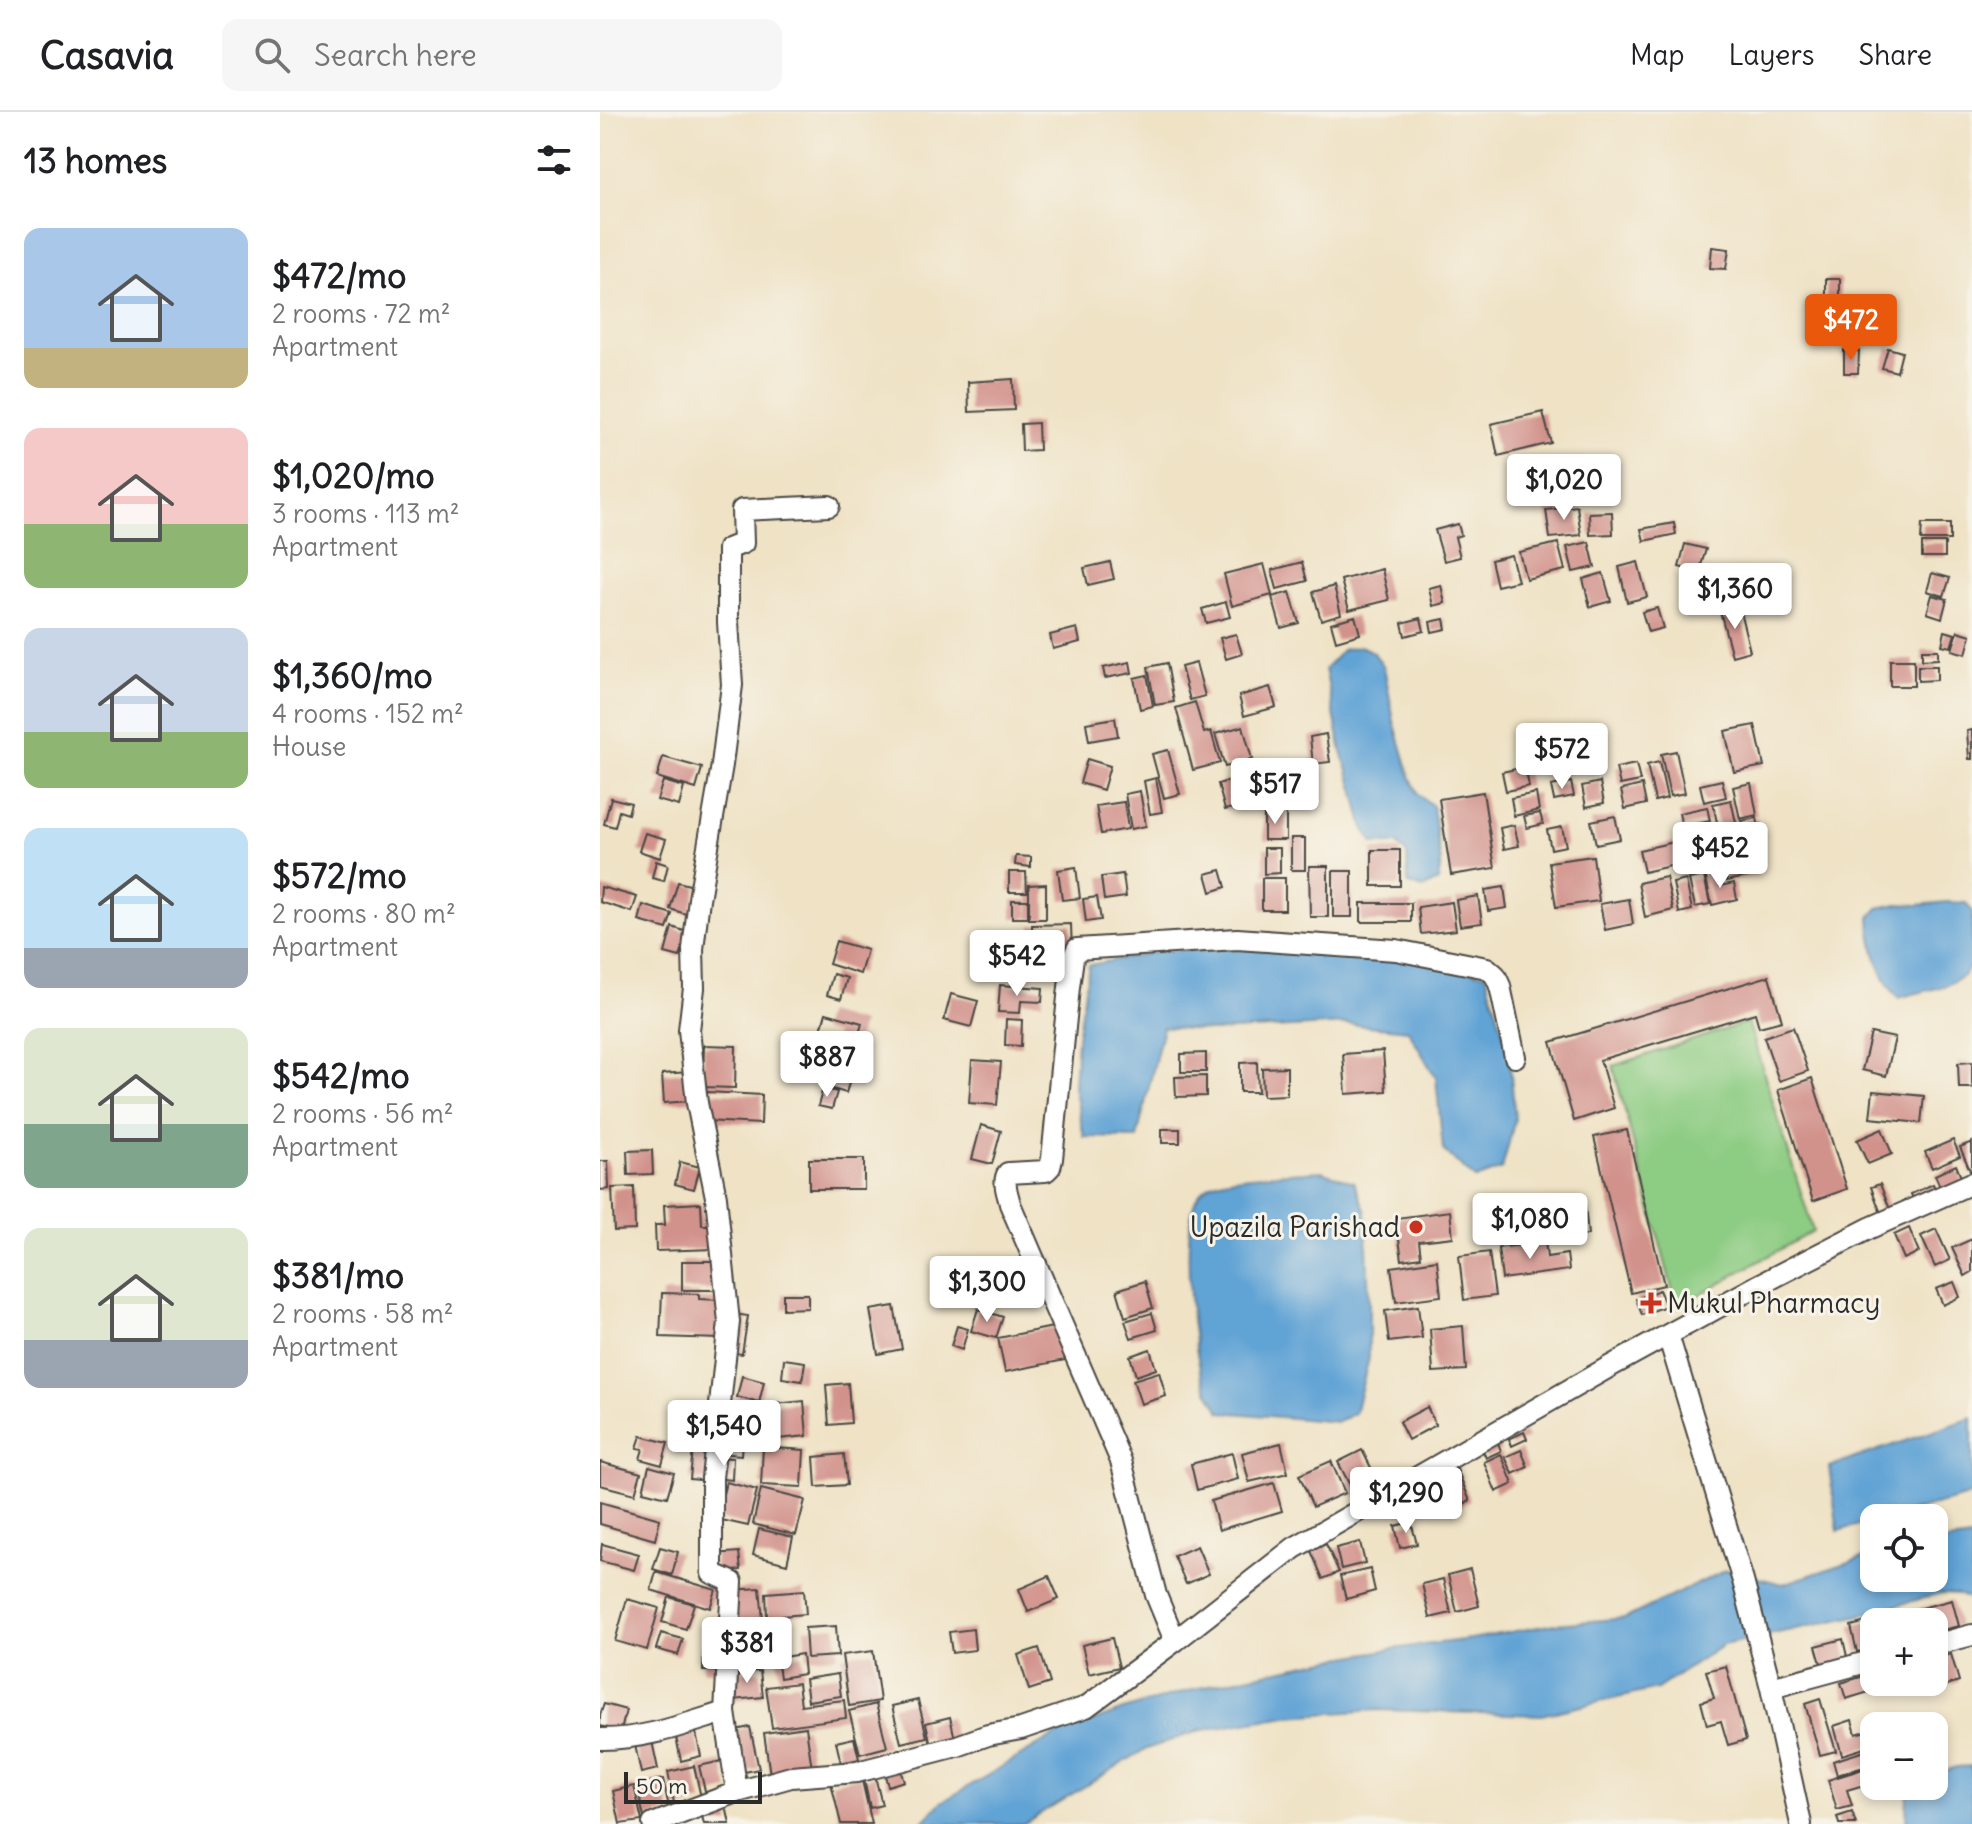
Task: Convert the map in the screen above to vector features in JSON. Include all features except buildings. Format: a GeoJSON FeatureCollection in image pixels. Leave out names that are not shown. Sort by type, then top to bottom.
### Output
{"type":"FeatureCollection","features":[{"type":"Feature","properties":{"kind":"street"},"geometry":{"type":"LineString","coordinates":[[737,1792],[725,1712],[732,1582],[712,1573],[712,1478],[729,1322],[716,1197],[697,1103],[689,1030],[694,988],[693,949],[732,685],[728,549],[743,543],[742,510],[829,506]]}},
{"type":"Feature","properties":{"kind":"street"},"geometry":{"type":"LineString","coordinates":[[1175,1641],[1156,1595],[1121,1461],[1010,1204],[1006,1185],[1008,1173],[1046,1171],[1050,1167],[1069,987],[1077,949],[1237,939],[1396,950],[1487,968],[1500,986],[1515,1057]]}},
{"type":"Feature","properties":{"kind":"street"},"geometry":{"type":"LineString","coordinates":[[653,1824],[737,1792],[791,1777],[857,1772],[988,1735],[1021,1729],[1086,1707],[1294,1548],[1757,1286],[1870,1228],[1972,1183]]}},
{"type":"Feature","properties":{"kind":"street"},"geometry":{"type":"LineString","coordinates":[[1668,1335],[1717,1493],[1771,1688],[1801,1824]]}},
{"type":"Feature","properties":{"kind":"street"},"geometry":{"type":"LineString","coordinates":[[1948,1641],[1972,1635]]}},
{"type":"Feature","properties":{"kind":"street"},"geometry":{"type":"LineString","coordinates":[[1771,1688],[1860,1664]]}},
{"type":"Feature","properties":{"kind":"street"},"geometry":{"type":"LineString","coordinates":[[600,1739],[655,1732],[725,1712]]}},
{"type":"Feature","properties":{"kind":"green space"},"geometry":{"type":"Polygon","coordinates":[[[1748,1022],[1813,1231],[1677,1307],[1613,1066],[1748,1022]]]}},
{"type":"Feature","properties":{"kind":"water"},"geometry":{"type":"Polygon","coordinates":[[[1360,646],[1373,652],[1384,667],[1394,721],[1410,776],[1418,794],[1433,806],[1441,864],[1438,881],[1424,888],[1408,884],[1407,854],[1396,844],[1373,844],[1363,826],[1341,749],[1325,669],[1342,650],[1360,646]]]}},
{"type":"Feature","properties":{"kind":"water"},"geometry":{"type":"Polygon","coordinates":[[[1966,903],[1972,911],[1972,964],[1963,976],[1945,986],[1898,998],[1885,980],[1877,960],[1870,917],[1878,908],[1897,904],[1966,903]]]}},
{"type":"Feature","properties":{"kind":"water"},"geometry":{"type":"Polygon","coordinates":[[[1235,947],[1381,954],[1486,974],[1509,1053],[1515,1119],[1502,1169],[1475,1179],[1443,1150],[1436,1078],[1408,1030],[1348,1024],[1214,1031],[1163,1027],[1137,1138],[1084,1137],[1074,1087],[1077,1037],[1089,965],[1161,951],[1235,947]]]}},
{"type":"Feature","properties":{"kind":"water"},"geometry":{"type":"Polygon","coordinates":[[[1322,1171],[1354,1182],[1366,1212],[1369,1358],[1355,1413],[1338,1422],[1221,1412],[1201,1370],[1192,1321],[1189,1238],[1196,1199],[1208,1186],[1229,1179],[1322,1171]]]}},
{"type":"Feature","properties":{"kind":"water"},"geometry":{"type":"Polygon","coordinates":[[[1972,1418],[1972,1495],[1938,1504],[1860,1504],[1860,1525],[1838,1531],[1829,1467],[1972,1418]]]}},
{"type":"Feature","properties":{"kind":"water"},"geometry":{"type":"Polygon","coordinates":[[[1972,1538],[1972,1601],[1958,1594],[1942,1593],[1887,1608],[1860,1608],[1860,1615],[1723,1645],[1657,1689],[1541,1715],[1378,1710],[1287,1716],[1198,1731],[1144,1750],[1023,1824],[921,1824],[942,1802],[1056,1735],[1123,1710],[1209,1685],[1392,1649],[1555,1624],[1626,1618],[1726,1570],[1783,1584],[1860,1559],[1860,1592],[1948,1592],[1948,1541],[1972,1538]]]}},
{"type":"Feature","properties":{"kind":"water"},"geometry":{"type":"Polygon","coordinates":[[[1972,1766],[1972,1824],[1907,1824],[1907,1800],[1948,1800],[1948,1770],[1972,1766]]]}},
{"type":"Feature","properties":{"kind":"place","name":"Upazila Parishad"},"geometry":{"type":"Point","coordinates":[1416,1227]}},
{"type":"Feature","properties":{"kind":"place","name":"Mukul Pharmacy"},"geometry":{"type":"Point","coordinates":[1651,1303]}}]}
